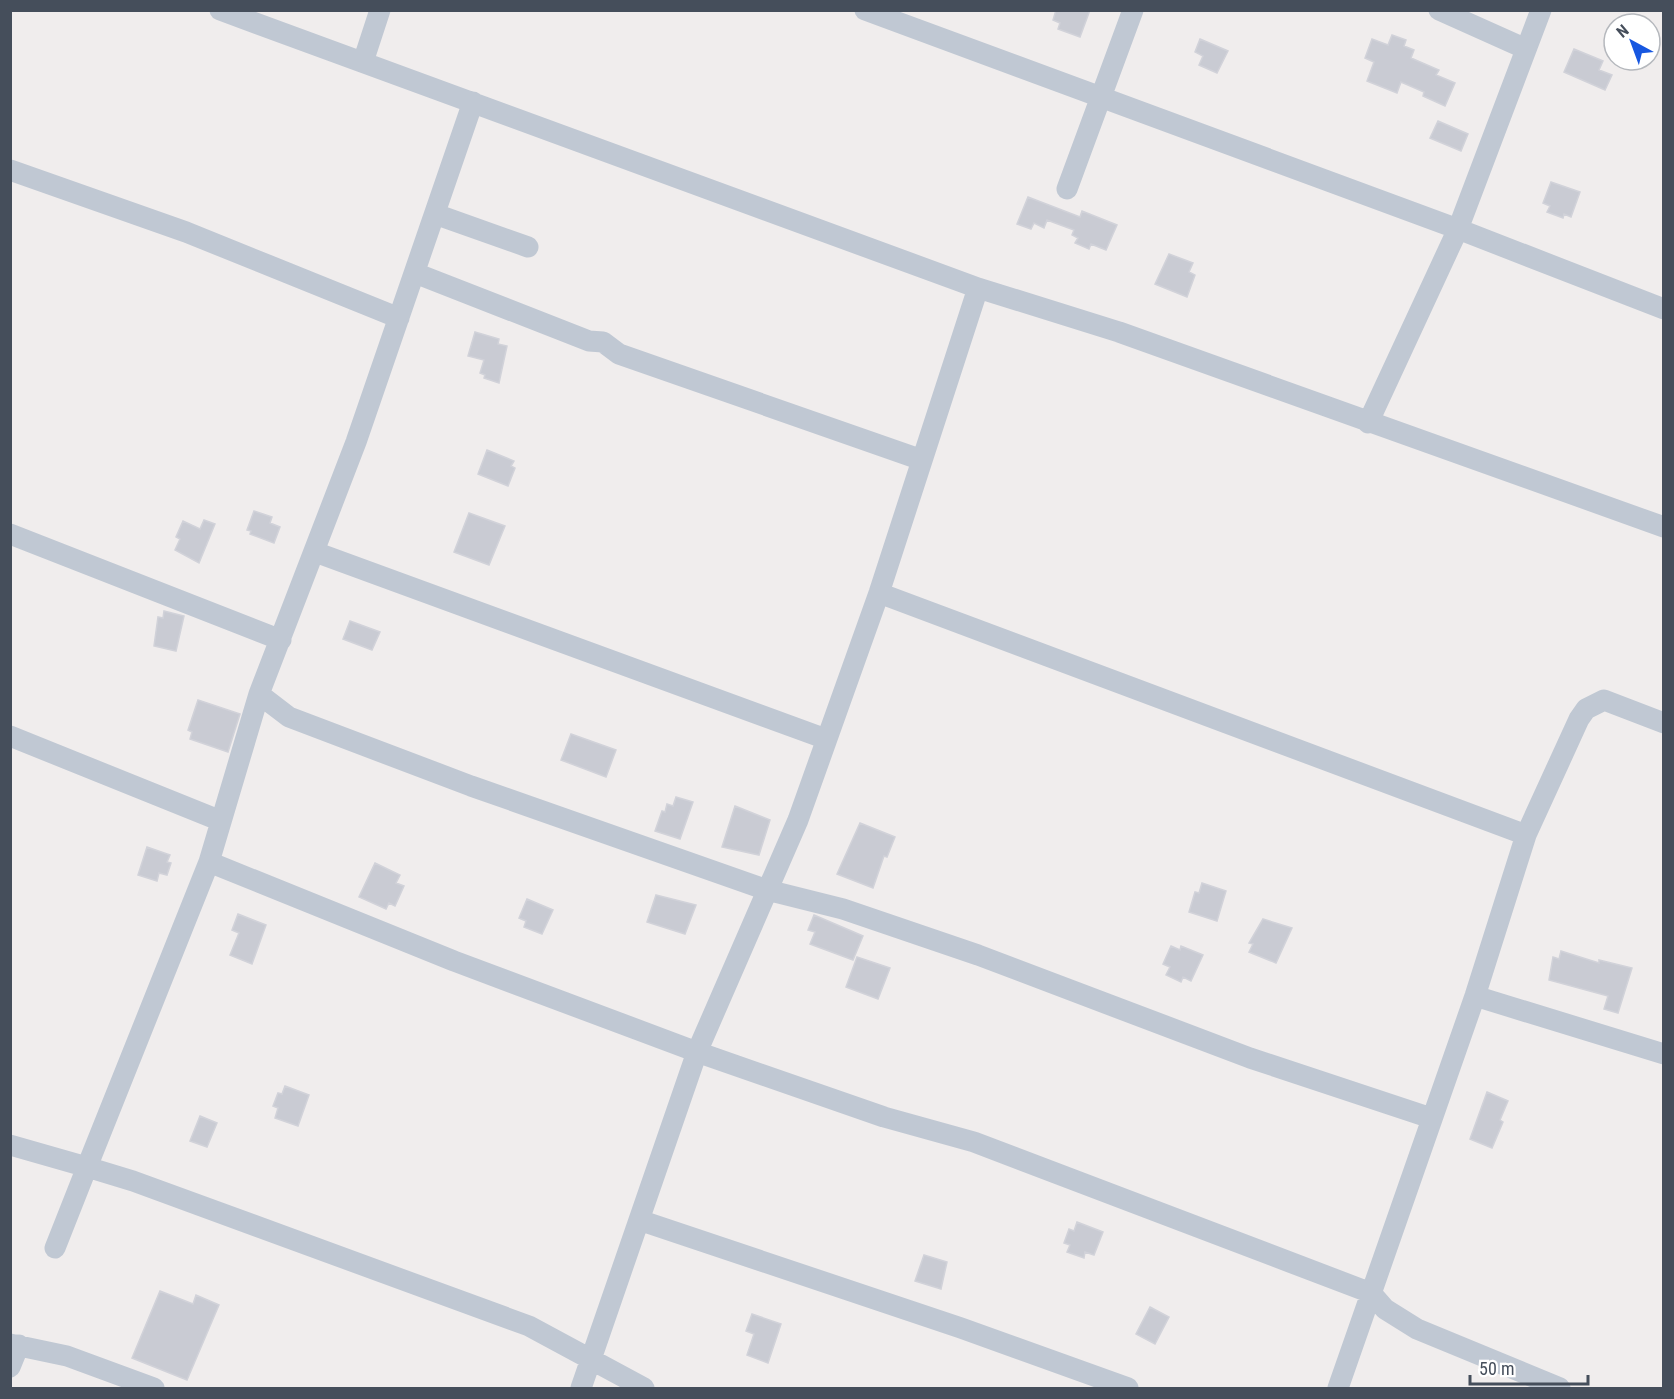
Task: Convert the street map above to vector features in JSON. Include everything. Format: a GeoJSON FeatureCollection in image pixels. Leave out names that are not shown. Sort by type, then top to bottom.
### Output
{"type":"FeatureCollection","features":[{"type":"Feature","properties":{"kind":"street"},"geometry":{"type":"LineString","coordinates":[[220,10],[978,288],[1119,332],[1664,527]]}},
{"type":"Feature","properties":{"kind":"street"},"geometry":{"type":"LineString","coordinates":[[363,62],[380,10]]}},
{"type":"Feature","properties":{"kind":"street"},"geometry":{"type":"LineString","coordinates":[[865,10],[1458,229],[1664,309]]}},
{"type":"Feature","properties":{"kind":"street"},"geometry":{"type":"LineString","coordinates":[[1067,189],[1133,10]]}},
{"type":"Feature","properties":{"kind":"street"},"geometry":{"type":"LineString","coordinates":[[1439,10],[1526,49]]}},
{"type":"Feature","properties":{"kind":"street"},"geometry":{"type":"LineString","coordinates":[[1368,423],[1458,229],[1541,10]]}},
{"type":"Feature","properties":{"kind":"street"},"geometry":{"type":"LineString","coordinates":[[55,1248],[209,862],[260,694],[315,552],[415,273],[473,102]]}},
{"type":"Feature","properties":{"kind":"street"},"geometry":{"type":"LineString","coordinates":[[10,170],[186,232],[399,318]]}},
{"type":"Feature","properties":{"kind":"street"},"geometry":{"type":"LineString","coordinates":[[435,214],[528,247]]}},
{"type":"Feature","properties":{"kind":"street"},"geometry":{"type":"LineString","coordinates":[[415,273],[590,341],[603,342],[619,354],[922,460]]}},
{"type":"Feature","properties":{"kind":"street"},"geometry":{"type":"LineString","coordinates":[[581,1389],[697,1052],[798,820],[879,592],[978,288]]}},
{"type":"Feature","properties":{"kind":"street"},"geometry":{"type":"LineString","coordinates":[[10,534],[281,640]]}},
{"type":"Feature","properties":{"kind":"street"},"geometry":{"type":"LineString","coordinates":[[315,552],[826,740]]}},
{"type":"Feature","properties":{"kind":"street"},"geometry":{"type":"LineString","coordinates":[[879,592],[1526,836]]}},
{"type":"Feature","properties":{"kind":"street"},"geometry":{"type":"LineString","coordinates":[[260,694],[289,717],[471,786],[766,890],[804,897],[922,936],[1250,1058],[1431,1118]]}},
{"type":"Feature","properties":{"kind":"street"},"geometry":{"type":"LineString","coordinates":[[1338,1389],[1475,996],[1526,836],[1567,742],[1586,709],[1597,702],[1611,701],[1664,723]]}},
{"type":"Feature","properties":{"kind":"street"},"geometry":{"type":"LineString","coordinates":[[10,736],[222,821]]}},
{"type":"Feature","properties":{"kind":"street"},"geometry":{"type":"LineString","coordinates":[[209,862],[412,944],[697,1052],[884,1117],[975,1142],[1371,1293],[1385,1310],[1418,1329],[1560,1389]]}},
{"type":"Feature","properties":{"kind":"street"},"geometry":{"type":"LineString","coordinates":[[1475,996],[1664,1054]]}},
{"type":"Feature","properties":{"kind":"street"},"geometry":{"type":"LineString","coordinates":[[10,1145],[134,1181],[480,1307],[529,1326],[644,1389]]}},
{"type":"Feature","properties":{"kind":"street"},"geometry":{"type":"LineString","coordinates":[[639,1220],[961,1329],[1128,1389]]}},
{"type":"Feature","properties":{"kind":"street"},"geometry":{"type":"LineString","coordinates":[[10,1367],[15,1345],[67,1356],[154,1389]]}},
{"type":"Feature","properties":{"kind":"building"},"geometry":{"type":"Polygon","coordinates":[[[1056,10],[1090,10],[1080,37],[1058,29],[1060,23],[1053,20],[1056,10]]]}},
{"type":"Feature","properties":{"kind":"building"},"geometry":{"type":"Polygon","coordinates":[[[1392,35],[1406,40],[1404,46],[1414,50],[1411,58],[1439,70],[1436,75],[1455,83],[1445,106],[1423,96],[1424,92],[1401,82],[1397,93],[1367,81],[1374,62],[1365,58],[1372,39],[1388,45],[1392,35]]]}},
{"type":"Feature","properties":{"kind":"building"},"geometry":{"type":"Polygon","coordinates":[[[1200,39],[1228,51],[1217,73],[1199,65],[1203,56],[1195,52],[1200,39]]]}},
{"type":"Feature","properties":{"kind":"building"},"geometry":{"type":"Polygon","coordinates":[[[1574,49],[1602,61],[1599,70],[1612,75],[1605,90],[1564,72],[1574,49]]]}},
{"type":"Feature","properties":{"kind":"building"},"geometry":{"type":"Polygon","coordinates":[[[1438,121],[1468,134],[1461,151],[1430,138],[1438,121]]]}},
{"type":"Feature","properties":{"kind":"building"},"geometry":{"type":"Polygon","coordinates":[[[1551,182],[1580,192],[1571,217],[1564,214],[1563,218],[1547,212],[1550,206],[1543,203],[1551,182]]]}},
{"type":"Feature","properties":{"kind":"building"},"geometry":{"type":"Polygon","coordinates":[[[1028,197],[1080,217],[1082,211],[1117,225],[1106,250],[1091,244],[1089,249],[1075,243],[1078,238],[1072,235],[1074,230],[1047,220],[1044,228],[1034,223],[1031,229],[1017,224],[1028,197]]]}},
{"type":"Feature","properties":{"kind":"building"},"geometry":{"type":"Polygon","coordinates":[[[1169,254],[1193,263],[1189,272],[1195,275],[1187,297],[1155,284],[1169,254]]]}},
{"type":"Feature","properties":{"kind":"building"},"geometry":{"type":"Polygon","coordinates":[[[475,332],[499,339],[498,344],[507,346],[499,383],[484,378],[485,375],[480,373],[484,360],[468,356],[475,332]]]}},
{"type":"Feature","properties":{"kind":"building"},"geometry":{"type":"Polygon","coordinates":[[[487,450],[514,461],[511,466],[515,468],[508,486],[478,474],[487,450]]]}},
{"type":"Feature","properties":{"kind":"building"},"geometry":{"type":"Polygon","coordinates":[[[254,511],[272,517],[270,523],[280,527],[274,543],[250,534],[251,531],[247,530],[254,511]]]}},
{"type":"Feature","properties":{"kind":"building"},"geometry":{"type":"Polygon","coordinates":[[[469,513],[505,526],[489,565],[454,552],[469,513]]]}},
{"type":"Feature","properties":{"kind":"building"},"geometry":{"type":"Polygon","coordinates":[[[204,520],[215,524],[199,563],[175,550],[180,539],[176,537],[183,521],[200,529],[204,520]]]}},
{"type":"Feature","properties":{"kind":"building"},"geometry":{"type":"Polygon","coordinates":[[[164,611],[184,616],[176,651],[154,646],[158,617],[163,618],[164,611]]]}},
{"type":"Feature","properties":{"kind":"building"},"geometry":{"type":"Polygon","coordinates":[[[350,621],[380,632],[372,650],[343,639],[350,621]]]}},
{"type":"Feature","properties":{"kind":"building"},"geometry":{"type":"Polygon","coordinates":[[[198,700],[240,714],[228,752],[190,739],[192,732],[188,730],[198,700]]]}},
{"type":"Feature","properties":{"kind":"building"},"geometry":{"type":"Polygon","coordinates":[[[571,734],[616,750],[606,777],[561,760],[571,734]]]}},
{"type":"Feature","properties":{"kind":"building"},"geometry":{"type":"Polygon","coordinates":[[[676,797],[693,802],[680,839],[655,831],[662,811],[665,812],[667,804],[673,806],[676,797]]]}},
{"type":"Feature","properties":{"kind":"building"},"geometry":{"type":"Polygon","coordinates":[[[735,806],[770,820],[759,855],[722,847],[735,806]]]}},
{"type":"Feature","properties":{"kind":"building"},"geometry":{"type":"Polygon","coordinates":[[[860,823],[895,837],[887,857],[884,856],[873,888],[837,874],[860,823]]]}},
{"type":"Feature","properties":{"kind":"building"},"geometry":{"type":"Polygon","coordinates":[[[147,847],[170,855],[167,862],[171,863],[167,875],[159,873],[157,881],[138,875],[147,847]]]}},
{"type":"Feature","properties":{"kind":"building"},"geometry":{"type":"Polygon","coordinates":[[[375,863],[400,875],[396,883],[404,886],[395,906],[389,903],[386,909],[359,897],[375,863]]]}},
{"type":"Feature","properties":{"kind":"building"},"geometry":{"type":"Polygon","coordinates":[[[1202,883],[1226,891],[1217,921],[1189,912],[1195,892],[1199,893],[1202,883]]]}},
{"type":"Feature","properties":{"kind":"building"},"geometry":{"type":"Polygon","coordinates":[[[656,895],[696,905],[685,934],[647,922],[656,895]]]}},
{"type":"Feature","properties":{"kind":"building"},"geometry":{"type":"Polygon","coordinates":[[[527,899],[553,910],[542,934],[524,927],[526,921],[519,918],[527,899]]]}},
{"type":"Feature","properties":{"kind":"building"},"geometry":{"type":"Polygon","coordinates":[[[238,914],[266,925],[252,964],[230,955],[239,933],[232,930],[238,914]]]}},
{"type":"Feature","properties":{"kind":"building"},"geometry":{"type":"Polygon","coordinates":[[[814,915],[863,936],[853,960],[810,944],[815,932],[808,930],[814,915]]]}},
{"type":"Feature","properties":{"kind":"building"},"geometry":{"type":"Polygon","coordinates":[[[1263,919],[1292,928],[1276,963],[1249,952],[1253,944],[1249,943],[1263,919]]]}},
{"type":"Feature","properties":{"kind":"building"},"geometry":{"type":"Polygon","coordinates":[[[1171,946],[1180,950],[1181,946],[1203,955],[1191,981],[1183,977],[1181,982],[1166,975],[1170,967],[1163,964],[1171,946]]]}},
{"type":"Feature","properties":{"kind":"building"},"geometry":{"type":"Polygon","coordinates":[[[1561,951],[1599,963],[1599,960],[1632,968],[1618,1013],[1604,1009],[1608,996],[1549,980],[1553,957],[1559,959],[1561,951]]]}},
{"type":"Feature","properties":{"kind":"building"},"geometry":{"type":"Polygon","coordinates":[[[857,957],[890,968],[878,999],[846,987],[857,957]]]}},
{"type":"Feature","properties":{"kind":"building"},"geometry":{"type":"Polygon","coordinates":[[[285,1086],[309,1095],[298,1126],[275,1118],[278,1108],[273,1106],[278,1093],[282,1094],[285,1086]]]}},
{"type":"Feature","properties":{"kind":"building"},"geometry":{"type":"Polygon","coordinates":[[[1487,1092],[1508,1101],[1500,1120],[1503,1122],[1492,1148],[1470,1139],[1487,1092]]]}},
{"type":"Feature","properties":{"kind":"building"},"geometry":{"type":"Polygon","coordinates":[[[200,1116],[217,1123],[207,1147],[190,1141],[200,1116]]]}},
{"type":"Feature","properties":{"kind":"building"},"geometry":{"type":"Polygon","coordinates":[[[1077,1222],[1103,1232],[1094,1255],[1085,1252],[1084,1258],[1067,1252],[1070,1245],[1064,1243],[1069,1229],[1074,1231],[1077,1222]]]}},
{"type":"Feature","properties":{"kind":"building"},"geometry":{"type":"Polygon","coordinates":[[[924,1255],[947,1262],[941,1289],[915,1281],[924,1255]]]}},
{"type":"Feature","properties":{"kind":"building"},"geometry":{"type":"Polygon","coordinates":[[[160,1291],[193,1304],[196,1295],[219,1305],[187,1380],[132,1358],[160,1291]]]}},
{"type":"Feature","properties":{"kind":"building"},"geometry":{"type":"Polygon","coordinates":[[[1150,1307],[1169,1317],[1155,1344],[1136,1334],[1150,1307]]]}},
{"type":"Feature","properties":{"kind":"building"},"geometry":{"type":"Polygon","coordinates":[[[752,1314],[781,1324],[768,1363],[747,1355],[754,1334],[746,1331],[752,1314]]]}}]}
